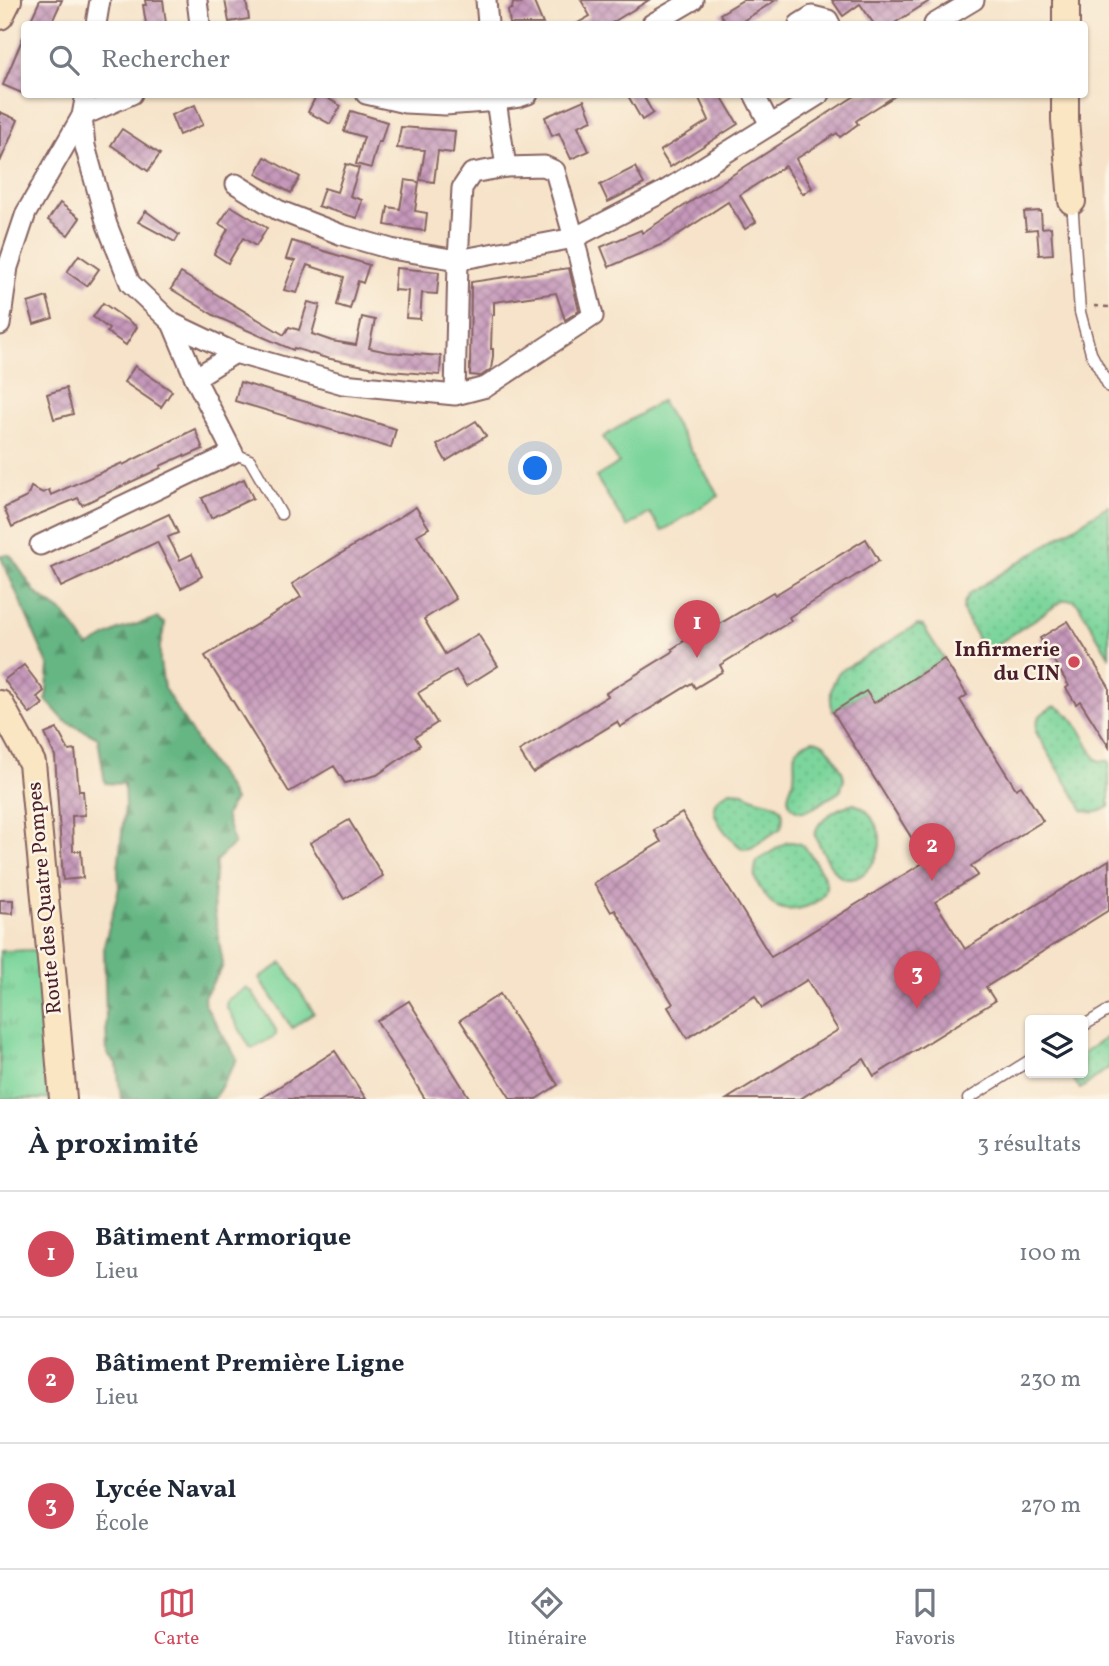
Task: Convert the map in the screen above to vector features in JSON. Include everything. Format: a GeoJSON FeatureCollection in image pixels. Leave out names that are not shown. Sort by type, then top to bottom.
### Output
{"type":"FeatureCollection","features":[{"type":"Feature","properties":{"kind":"street"},"geometry":{"type":"LineString","coordinates":[[0,16],[8,0]]}},
{"type":"Feature","properties":{"kind":"street"},"geometry":{"type":"LineString","coordinates":[[96,21],[100,0]]}},
{"type":"Feature","properties":{"kind":"street"},"geometry":{"type":"LineString","coordinates":[[197,0],[200,21]]}},
{"type":"Feature","properties":{"kind":"street"},"geometry":{"type":"LineString","coordinates":[[486,0],[488,21]]}},
{"type":"Feature","properties":{"kind":"street"},"geometry":{"type":"LineString","coordinates":[[657,21],[693,0]]}},
{"type":"Feature","properties":{"kind":"street"},"geometry":{"type":"LineString","coordinates":[[939,21],[974,0]]}},
{"type":"Feature","properties":{"kind":"street"},"geometry":{"type":"LineString","coordinates":[[1066,0],[1066,21]]}},
{"type":"Feature","properties":{"kind":"street"},"geometry":{"type":"LineString","coordinates":[[804,21],[812,16],[828,21]]}},
{"type":"Feature","properties":{"kind":"street"},"geometry":{"type":"LineString","coordinates":[[85,98],[82,116],[85,146],[107,225],[130,283],[172,323],[235,353],[343,384],[455,395],[486,387],[593,316],[555,171],[544,166],[506,167],[472,173],[462,188],[455,395]]}},
{"type":"Feature","properties":{"kind":"street"},"geometry":{"type":"LineString","coordinates":[[0,325],[8,267],[26,213],[82,116],[123,98]]}},
{"type":"Feature","properties":{"kind":"street"},"geometry":{"type":"LineString","coordinates":[[383,98],[405,103],[445,105],[490,98]]}},
{"type":"Feature","properties":{"kind":"street"},"geometry":{"type":"LineString","coordinates":[[496,98],[506,167]]}},
{"type":"Feature","properties":{"kind":"street"},"geometry":{"type":"LineString","coordinates":[[756,98],[771,125]]}},
{"type":"Feature","properties":{"kind":"street"},"geometry":{"type":"LineString","coordinates":[[236,184],[278,210],[342,235],[391,249],[458,260],[574,238],[663,192],[814,98]]}},
{"type":"Feature","properties":{"kind":"street"},"geometry":{"type":"LineString","coordinates":[[1065,98],[1072,201]]}},
{"type":"Feature","properties":{"kind":"street"},"geometry":{"type":"LineString","coordinates":[[40,545],[233,453],[195,378],[172,323]]}},
{"type":"Feature","properties":{"kind":"street"},"geometry":{"type":"LineString","coordinates":[[195,378],[235,353]]}},
{"type":"Feature","properties":{"kind":"street","name":"Route des Quatre Pompes"},"geometry":{"type":"LineString","coordinates":[[0,704],[32,763],[63,1099]]}},
{"type":"Feature","properties":{"kind":"lane"},"geometry":{"type":"LineString","coordinates":[[1072,201],[1080,306],[1091,353],[1109,387]]}},
{"type":"Feature","properties":{"kind":"lane"},"geometry":{"type":"LineString","coordinates":[[233,453],[250,460],[281,514]]}},
{"type":"Feature","properties":{"kind":"lane"},"geometry":{"type":"LineString","coordinates":[[1088,1024],[1109,1010]]}},
{"type":"Feature","properties":{"kind":"lane"},"geometry":{"type":"LineString","coordinates":[[968,1099],[1025,1063]]}},
{"type":"Feature","properties":{"kind":"path"},"geometry":{"type":"LineString","coordinates":[[1080,306],[1109,307]]}},
{"type":"Feature","properties":{"kind":"green space"},"geometry":{"type":"Polygon","coordinates":[[[661,401],[719,496],[662,531],[650,513],[627,527],[596,477],[619,463],[603,437],[661,401]]]}},
{"type":"Feature","properties":{"kind":"green space"},"geometry":{"type":"Polygon","coordinates":[[[1109,505],[1109,656],[1078,604],[1072,600],[1064,600],[992,648],[980,643],[963,611],[969,594],[1109,505]]]}},
{"type":"Feature","properties":{"kind":"green space"},"geometry":{"type":"Polygon","coordinates":[[[0,555],[10,555],[36,593],[65,614],[88,647],[118,630],[157,618],[165,624],[160,646],[164,688],[234,801],[225,815],[234,843],[216,861],[213,901],[223,966],[204,997],[205,1005],[237,1059],[214,1099],[121,1099],[117,1064],[107,1054],[104,946],[119,888],[124,784],[105,783],[98,738],[65,721],[46,700],[49,667],[0,555]]]}},
{"type":"Feature","properties":{"kind":"green space"},"geometry":{"type":"Polygon","coordinates":[[[917,625],[923,626],[944,659],[874,703],[866,691],[833,712],[831,691],[839,672],[917,625]]]}},
{"type":"Feature","properties":{"kind":"green space"},"geometry":{"type":"Polygon","coordinates":[[[1054,706],[1073,720],[1096,759],[1109,761],[1109,807],[1099,812],[1083,810],[1036,732],[1040,716],[1054,706]]]}},
{"type":"Feature","properties":{"kind":"green space"},"geometry":{"type":"Polygon","coordinates":[[[813,740],[823,743],[829,749],[842,770],[844,780],[841,790],[836,794],[814,808],[799,811],[790,804],[788,797],[794,778],[794,755],[799,747],[813,740]]]}},
{"type":"Feature","properties":{"kind":"green space"},"geometry":{"type":"Polygon","coordinates":[[[730,791],[744,792],[778,806],[783,817],[781,828],[751,848],[743,849],[727,834],[715,814],[716,801],[730,791]]]}},
{"type":"Feature","properties":{"kind":"green space"},"geometry":{"type":"Polygon","coordinates":[[[854,804],[870,816],[879,831],[880,842],[872,865],[866,872],[852,879],[834,871],[815,836],[824,819],[854,804]]]}},
{"type":"Feature","properties":{"kind":"green space"},"geometry":{"type":"Polygon","coordinates":[[[787,842],[804,847],[826,884],[824,894],[813,904],[790,910],[783,909],[769,900],[755,877],[757,861],[787,842]]]}},
{"type":"Feature","properties":{"kind":"green space"},"geometry":{"type":"Polygon","coordinates":[[[38,950],[49,1099],[0,1099],[0,951],[38,950]]]}},
{"type":"Feature","properties":{"kind":"green space"},"geometry":{"type":"Polygon","coordinates":[[[282,963],[314,1013],[292,1028],[259,978],[282,963]]]}},
{"type":"Feature","properties":{"kind":"green space"},"geometry":{"type":"Polygon","coordinates":[[[246,988],[252,992],[276,1030],[276,1035],[254,1048],[250,1047],[226,1006],[227,1000],[246,988]]]}},
{"type":"Feature","properties":{"kind":"green space"},"geometry":{"type":"Polygon","coordinates":[[[1109,1036],[1109,1068],[1080,1089],[1073,1078],[1088,1078],[1088,1050],[1109,1036]]]}},
{"type":"Feature","properties":{"kind":"building"},"geometry":{"type":"Polygon","coordinates":[[[40,0],[62,0],[52,21],[30,21],[40,0]]]}},
{"type":"Feature","properties":{"kind":"building"},"geometry":{"type":"Polygon","coordinates":[[[145,0],[163,0],[166,21],[146,21],[143,5],[146,5],[145,0]]]}},
{"type":"Feature","properties":{"kind":"building"},"geometry":{"type":"Polygon","coordinates":[[[225,0],[246,0],[249,19],[229,21],[225,0]]]}},
{"type":"Feature","properties":{"kind":"building"},"geometry":{"type":"Polygon","coordinates":[[[522,0],[533,0],[542,21],[510,21],[508,10],[512,9],[513,3],[521,4],[522,0]]]}},
{"type":"Feature","properties":{"kind":"building"},"geometry":{"type":"Polygon","coordinates":[[[581,0],[649,0],[615,21],[581,21],[590,16],[581,0]]]}},
{"type":"Feature","properties":{"kind":"building"},"geometry":{"type":"Polygon","coordinates":[[[743,0],[776,0],[743,21],[725,21],[720,14],[743,0]]]}},
{"type":"Feature","properties":{"kind":"building"},"geometry":{"type":"Polygon","coordinates":[[[832,0],[931,0],[898,21],[872,21],[860,4],[843,16],[832,0]]]}},
{"type":"Feature","properties":{"kind":"building"},"geometry":{"type":"Polygon","coordinates":[[[21,42],[21,93],[3,85],[21,42]]]}},
{"type":"Feature","properties":{"kind":"building"},"geometry":{"type":"Polygon","coordinates":[[[315,98],[327,98],[341,106],[330,124],[308,112],[315,98]]]}},
{"type":"Feature","properties":{"kind":"building"},"geometry":{"type":"Polygon","coordinates":[[[629,98],[644,98],[653,113],[642,120],[629,98]]]}},
{"type":"Feature","properties":{"kind":"building"},"geometry":{"type":"Polygon","coordinates":[[[699,98],[722,98],[738,124],[670,167],[660,151],[709,120],[699,98]]]}},
{"type":"Feature","properties":{"kind":"building"},"geometry":{"type":"Polygon","coordinates":[[[852,98],[892,98],[856,121],[858,124],[840,137],[837,133],[796,159],[812,188],[803,194],[785,166],[740,195],[756,222],[745,229],[728,202],[665,243],[609,267],[601,247],[641,230],[642,233],[852,98]]]}},
{"type":"Feature","properties":{"kind":"building"},"geometry":{"type":"Polygon","coordinates":[[[584,100],[592,120],[578,126],[589,151],[571,159],[559,133],[552,136],[545,117],[584,100]]]}},
{"type":"Feature","properties":{"kind":"building"},"geometry":{"type":"Polygon","coordinates":[[[195,105],[203,125],[179,135],[171,115],[195,105]]]}},
{"type":"Feature","properties":{"kind":"building"},"geometry":{"type":"Polygon","coordinates":[[[351,111],[387,122],[371,168],[356,164],[364,137],[344,131],[351,111]]]}},
{"type":"Feature","properties":{"kind":"building"},"geometry":{"type":"Polygon","coordinates":[[[0,112],[18,120],[0,162],[0,112]]]}},
{"type":"Feature","properties":{"kind":"building"},"geometry":{"type":"Polygon","coordinates":[[[401,127],[455,131],[453,153],[438,151],[434,182],[420,180],[425,150],[397,148],[401,127]]]}},
{"type":"Feature","properties":{"kind":"building"},"geometry":{"type":"Polygon","coordinates":[[[122,129],[160,154],[148,171],[111,145],[122,129]]]}},
{"type":"Feature","properties":{"kind":"building"},"geometry":{"type":"Polygon","coordinates":[[[265,157],[300,177],[291,193],[256,174],[265,157]]]}},
{"type":"Feature","properties":{"kind":"building"},"geometry":{"type":"Polygon","coordinates":[[[346,164],[359,168],[350,196],[362,200],[357,218],[318,206],[324,188],[337,192],[346,164]]]}},
{"type":"Feature","properties":{"kind":"building"},"geometry":{"type":"Polygon","coordinates":[[[635,167],[644,184],[608,202],[600,185],[635,167]]]}},
{"type":"Feature","properties":{"kind":"building"},"geometry":{"type":"Polygon","coordinates":[[[405,180],[419,182],[415,211],[427,213],[425,231],[385,225],[388,207],[400,209],[405,180]]]}},
{"type":"Feature","properties":{"kind":"building"},"geometry":{"type":"Polygon","coordinates":[[[60,203],[80,218],[68,235],[48,220],[60,203]]]}},
{"type":"Feature","properties":{"kind":"building"},"geometry":{"type":"Polygon","coordinates":[[[231,206],[267,228],[256,246],[243,238],[228,263],[214,254],[228,229],[219,224],[231,206]]]}},
{"type":"Feature","properties":{"kind":"building"},"geometry":{"type":"Polygon","coordinates":[[[146,211],[179,235],[175,242],[138,222],[146,211]]]}},
{"type":"Feature","properties":{"kind":"building"},"geometry":{"type":"Polygon","coordinates":[[[1041,211],[1042,228],[1051,227],[1053,254],[1039,255],[1037,229],[1026,230],[1024,212],[1041,211]]]}},
{"type":"Feature","properties":{"kind":"building"},"geometry":{"type":"Polygon","coordinates":[[[292,241],[369,265],[363,283],[358,281],[350,309],[337,305],[344,277],[307,265],[297,293],[284,290],[295,261],[286,259],[292,241]]]}},
{"type":"Feature","properties":{"kind":"building"},"geometry":{"type":"Polygon","coordinates":[[[79,255],[99,269],[87,286],[67,272],[79,255]]]}},
{"type":"Feature","properties":{"kind":"building"},"geometry":{"type":"Polygon","coordinates":[[[396,268],[439,272],[437,294],[422,293],[420,319],[406,318],[408,291],[394,290],[396,268]]]}},
{"type":"Feature","properties":{"kind":"building"},"geometry":{"type":"Polygon","coordinates":[[[569,268],[579,311],[565,320],[556,293],[494,302],[491,369],[481,376],[470,375],[471,282],[569,268]]]}},
{"type":"Feature","properties":{"kind":"building"},"geometry":{"type":"Polygon","coordinates":[[[181,273],[284,335],[289,327],[299,330],[308,302],[320,305],[312,334],[332,341],[356,345],[362,317],[375,320],[369,348],[441,356],[440,375],[389,371],[326,358],[294,348],[293,350],[217,317],[171,289],[181,273]]]}},
{"type":"Feature","properties":{"kind":"building"},"geometry":{"type":"Polygon","coordinates":[[[47,297],[53,318],[34,324],[28,303],[47,297]]]}},
{"type":"Feature","properties":{"kind":"building"},"geometry":{"type":"Polygon","coordinates":[[[103,303],[137,327],[126,345],[107,332],[109,329],[93,317],[103,303]]]}},
{"type":"Feature","properties":{"kind":"building"},"geometry":{"type":"Polygon","coordinates":[[[135,366],[172,391],[161,407],[124,382],[135,366]]]}},
{"type":"Feature","properties":{"kind":"building"},"geometry":{"type":"Polygon","coordinates":[[[240,382],[396,429],[391,448],[235,401],[240,382]]]}},
{"type":"Feature","properties":{"kind":"building"},"geometry":{"type":"Polygon","coordinates":[[[66,388],[73,414],[54,419],[47,394],[66,388]]]}},
{"type":"Feature","properties":{"kind":"building"},"geometry":{"type":"Polygon","coordinates":[[[476,421],[486,436],[446,461],[437,445],[476,421]]]}},
{"type":"Feature","properties":{"kind":"building"},"geometry":{"type":"Polygon","coordinates":[[[195,429],[203,449],[160,466],[161,468],[82,505],[78,498],[12,527],[4,508],[27,497],[31,487],[43,493],[49,490],[51,495],[122,463],[123,465],[195,429]]]}},
{"type":"Feature","properties":{"kind":"building"},"geometry":{"type":"Polygon","coordinates":[[[244,479],[253,498],[211,518],[202,498],[244,479]]]}},
{"type":"Feature","properties":{"kind":"building"},"geometry":{"type":"Polygon","coordinates":[[[416,507],[429,528],[417,535],[456,599],[424,619],[445,654],[478,634],[498,666],[466,686],[456,670],[418,693],[437,723],[415,737],[420,745],[377,775],[345,783],[334,766],[289,792],[205,656],[301,597],[292,584],[416,507]]]}},
{"type":"Feature","properties":{"kind":"building"},"geometry":{"type":"Polygon","coordinates":[[[169,514],[178,533],[168,537],[180,560],[192,554],[202,576],[181,588],[157,542],[61,587],[52,568],[169,514]]]}},
{"type":"Feature","properties":{"kind":"building"},"geometry":{"type":"Polygon","coordinates":[[[866,539],[879,561],[789,617],[791,621],[720,665],[723,671],[695,688],[692,683],[620,727],[617,722],[533,773],[519,751],[608,696],[606,693],[674,651],[672,649],[699,631],[701,635],[773,592],[775,595],[866,539]]]}},
{"type":"Feature","properties":{"kind":"building","name":"Infirmerie du CIN"},"geometry":{"type":"Polygon","coordinates":[[[1068,621],[1109,687],[1109,747],[1080,701],[1076,704],[1066,688],[1069,686],[1040,638],[1068,621]]]}},
{"type":"Feature","properties":{"kind":"building"},"geometry":{"type":"Polygon","coordinates":[[[944,659],[967,695],[960,700],[1016,789],[1021,786],[1043,821],[971,866],[978,875],[935,902],[965,949],[1109,860],[1109,910],[986,987],[995,1001],[874,1076],[864,1059],[800,1099],[727,1099],[838,1030],[807,980],[762,1008],[755,996],[687,1038],[668,1007],[673,1004],[615,910],[611,912],[594,883],[661,842],[654,830],[682,813],[771,957],[926,861],[833,712],[866,691],[874,703],[944,659]]]}},
{"type":"Feature","properties":{"kind":"building"},"geometry":{"type":"Polygon","coordinates":[[[24,665],[44,691],[37,697],[43,704],[30,714],[4,680],[24,665]]]}},
{"type":"Feature","properties":{"kind":"building"},"geometry":{"type":"Polygon","coordinates":[[[57,729],[69,751],[75,750],[79,791],[83,791],[85,815],[72,816],[73,851],[81,851],[83,878],[63,880],[55,756],[45,734],[57,729]]]}},
{"type":"Feature","properties":{"kind":"building"},"geometry":{"type":"Polygon","coordinates":[[[349,820],[383,876],[344,899],[310,843],[349,820]]]}},
{"type":"Feature","properties":{"kind":"building"},"geometry":{"type":"Polygon","coordinates":[[[0,900],[13,900],[13,914],[0,913],[0,900]]]}},
{"type":"Feature","properties":{"kind":"building"},"geometry":{"type":"Polygon","coordinates":[[[500,994],[558,1085],[536,1099],[511,1099],[460,1020],[500,994]]]}},
{"type":"Feature","properties":{"kind":"building"},"geometry":{"type":"Polygon","coordinates":[[[409,1001],[470,1099],[425,1099],[377,1021],[409,1001]]]}},
{"type":"Feature","properties":{"kind":"building"},"geometry":{"type":"Polygon","coordinates":[[[335,1051],[366,1099],[260,1099],[335,1051]]]}},
{"type":"Feature","properties":{"kind":"place","name":"Bâtiment Armorique"},"geometry":{"type":"Point","coordinates":[697,658]}},
{"type":"Feature","properties":{"kind":"place","name":"Infirmerie du CIN"},"geometry":{"type":"Point","coordinates":[1074,662]}},
{"type":"Feature","properties":{"kind":"place","name":"Bâtiment Première Ligne"},"geometry":{"type":"Point","coordinates":[932,881]}},
{"type":"Feature","properties":{"kind":"place","name":"Lycée Naval"},"geometry":{"type":"Point","coordinates":[917,1009]}}]}
